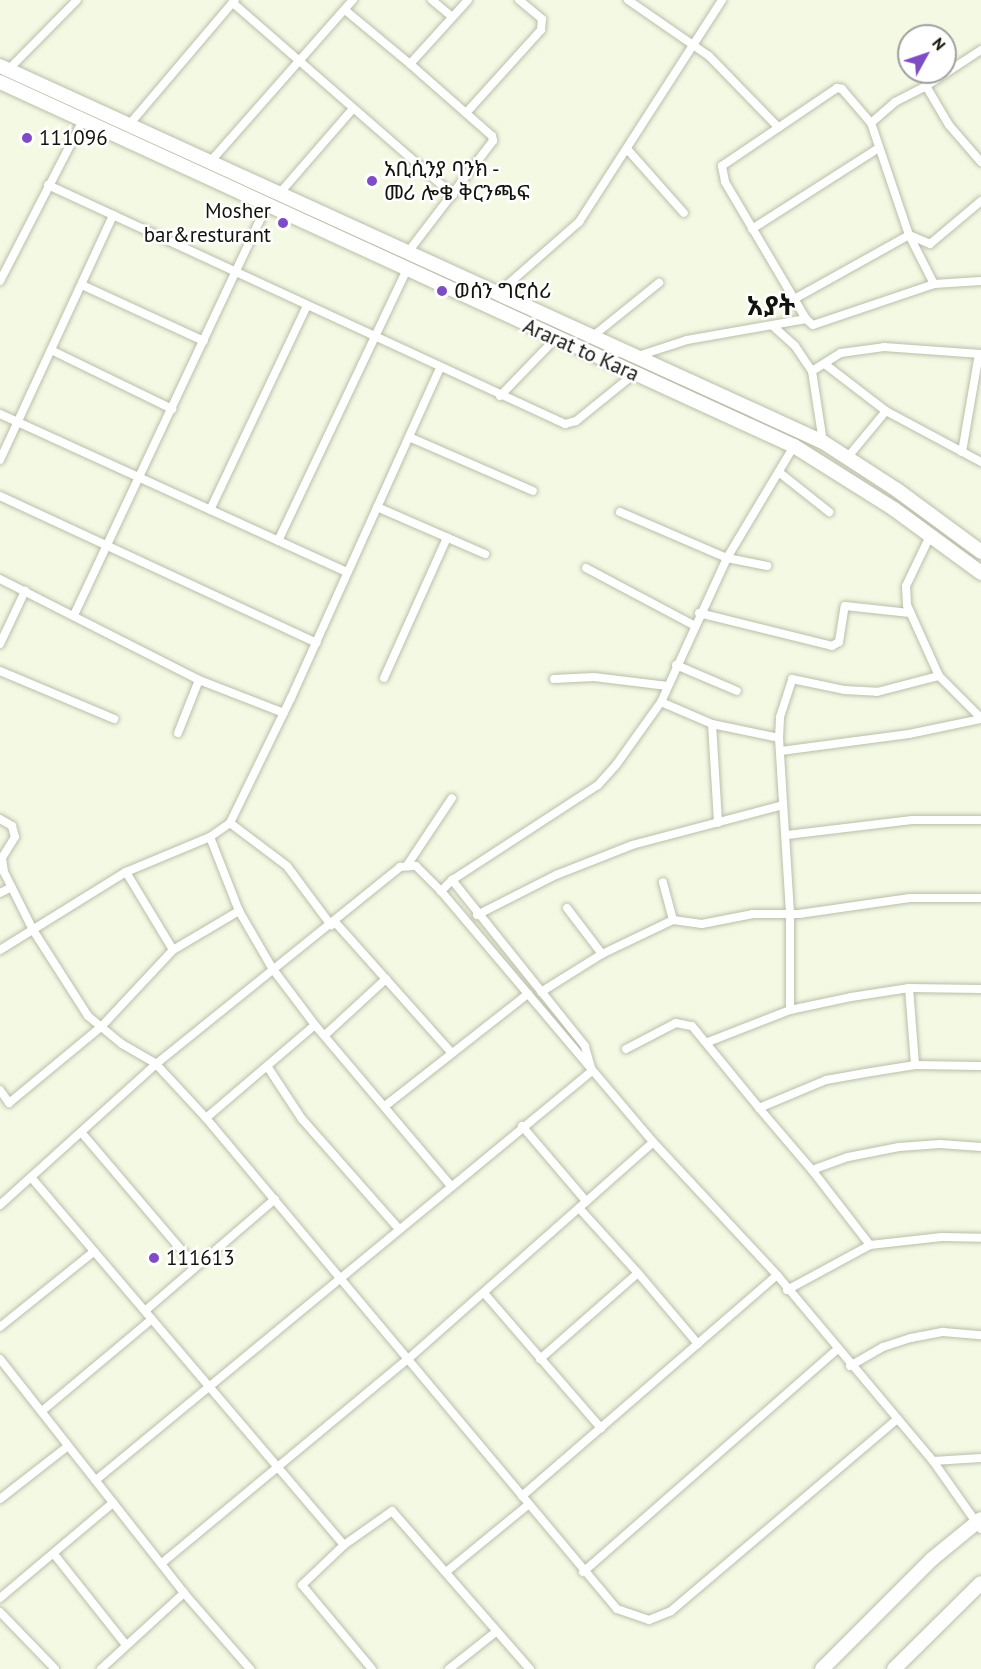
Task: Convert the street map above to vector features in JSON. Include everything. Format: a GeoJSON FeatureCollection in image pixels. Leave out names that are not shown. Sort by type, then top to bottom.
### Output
{"type":"FeatureCollection","features":[{"type":"Feature","properties":{"kind":"main road","name":"Ararat to Kara"},"geometry":{"type":"LineString","coordinates":[[4,68],[823,442],[981,552]]}},
{"type":"Feature","properties":{"kind":"main road","name":"Ararat to Kara"},"geometry":{"type":"LineString","coordinates":[[0,82],[406,272],[794,446],[864,489],[981,573]]}},
{"type":"Feature","properties":{"kind":"main road"},"geometry":{"type":"LineString","coordinates":[[689,399],[698,384]]}},
{"type":"Feature","properties":{"kind":"main road"},"geometry":{"type":"LineString","coordinates":[[822,1669],[932,1559],[979,1524]]}},
{"type":"Feature","properties":{"kind":"main road"},"geometry":{"type":"LineString","coordinates":[[894,1669],[981,1583]]}},
{"type":"Feature","properties":{"kind":"street"},"geometry":{"type":"LineString","coordinates":[[4,68],[77,0]]}},
{"type":"Feature","properties":{"kind":"street"},"geometry":{"type":"LineString","coordinates":[[210,162],[300,63],[353,0]]}},
{"type":"Feature","properties":{"kind":"street"},"geometry":{"type":"LineString","coordinates":[[432,0],[452,17]]}},
{"type":"Feature","properties":{"kind":"street"},"geometry":{"type":"LineString","coordinates":[[410,64],[468,0]]}},
{"type":"Feature","properties":{"kind":"street"},"geometry":{"type":"LineString","coordinates":[[466,113],[541,30],[542,19],[519,0]]}},
{"type":"Feature","properties":{"kind":"street"},"geometry":{"type":"LineString","coordinates":[[627,0],[692,48],[709,56],[779,128]]}},
{"type":"Feature","properties":{"kind":"street"},"geometry":{"type":"LineString","coordinates":[[498,293],[579,222],[628,150],[722,0]]}},
{"type":"Feature","properties":{"kind":"street"},"geometry":{"type":"LineString","coordinates":[[128,126],[234,2],[352,110],[453,195]]}},
{"type":"Feature","properties":{"kind":"street"},"geometry":{"type":"LineString","coordinates":[[345,9],[492,135],[493,141],[408,252]]}},
{"type":"Feature","properties":{"kind":"street"},"geometry":{"type":"LineString","coordinates":[[871,123],[895,102],[926,86],[981,50]]}},
{"type":"Feature","properties":{"kind":"street"},"geometry":{"type":"LineString","coordinates":[[926,86],[948,125],[981,162]]}},
{"type":"Feature","properties":{"kind":"street"},"geometry":{"type":"LineString","coordinates":[[934,284],[909,235],[877,149],[871,123],[847,92],[837,88],[721,169],[752,229],[796,298],[806,319],[813,325],[822,324],[934,284],[981,281]]}},
{"type":"Feature","properties":{"kind":"street"},"geometry":{"type":"LineString","coordinates":[[0,281],[48,185],[91,108]]}},
{"type":"Feature","properties":{"kind":"street"},"geometry":{"type":"LineString","coordinates":[[278,195],[352,110]]}},
{"type":"Feature","properties":{"kind":"street"},"geometry":{"type":"LineString","coordinates":[[752,229],[877,149]]}},
{"type":"Feature","properties":{"kind":"street"},"geometry":{"type":"LineString","coordinates":[[628,150],[684,213]]}},
{"type":"Feature","properties":{"kind":"street"},"geometry":{"type":"LineString","coordinates":[[48,185],[500,396],[570,423],[634,374]]}},
{"type":"Feature","properties":{"kind":"street"},"geometry":{"type":"LineString","coordinates":[[909,235],[930,244],[981,201]]}},
{"type":"Feature","properties":{"kind":"street"},"geometry":{"type":"LineString","coordinates":[[74,615],[266,207]]}},
{"type":"Feature","properties":{"kind":"street"},"geometry":{"type":"LineString","coordinates":[[0,460],[113,215]]}},
{"type":"Feature","properties":{"kind":"street"},"geometry":{"type":"LineString","coordinates":[[796,298],[909,235]]}},
{"type":"Feature","properties":{"kind":"street"},"geometry":{"type":"LineString","coordinates":[[278,541],[406,272]]}},
{"type":"Feature","properties":{"kind":"street"},"geometry":{"type":"LineString","coordinates":[[593,336],[659,283]]}},
{"type":"Feature","properties":{"kind":"street"},"geometry":{"type":"LineString","coordinates":[[82,285],[204,341]]}},
{"type":"Feature","properties":{"kind":"street"},"geometry":{"type":"LineString","coordinates":[[210,510],[306,306]]}},
{"type":"Feature","properties":{"kind":"street"},"geometry":{"type":"LineString","coordinates":[[638,356],[687,340],[774,327],[806,319]]}},
{"type":"Feature","properties":{"kind":"street"},"geometry":{"type":"LineString","coordinates":[[774,327],[795,346],[812,371],[823,442]]}},
{"type":"Feature","properties":{"kind":"street"},"geometry":{"type":"LineString","coordinates":[[500,396],[555,339]]}},
{"type":"Feature","properties":{"kind":"street"},"geometry":{"type":"LineString","coordinates":[[812,371],[826,365],[841,353],[857,348],[980,354],[962,452]]}},
{"type":"Feature","properties":{"kind":"street"},"geometry":{"type":"LineString","coordinates":[[51,350],[172,410]]}},
{"type":"Feature","properties":{"kind":"street"},"geometry":{"type":"LineString","coordinates":[[826,365],[886,411],[981,462]]}},
{"type":"Feature","properties":{"kind":"street"},"geometry":{"type":"LineString","coordinates":[[0,950],[126,872],[210,837],[230,823],[316,643],[440,368]]}},
{"type":"Feature","properties":{"kind":"street"},"geometry":{"type":"LineString","coordinates":[[846,458],[886,411]]}},
{"type":"Feature","properties":{"kind":"street"},"geometry":{"type":"LineString","coordinates":[[0,414],[347,572]]}},
{"type":"Feature","properties":{"kind":"street"},"geometry":{"type":"LineString","coordinates":[[409,437],[533,491]]}},
{"type":"Feature","properties":{"kind":"street"},"geometry":{"type":"LineString","coordinates":[[441,891],[452,880],[598,785],[660,702],[693,625],[727,558],[780,473],[794,446]]}},
{"type":"Feature","properties":{"kind":"street"},"geometry":{"type":"LineString","coordinates":[[780,473],[829,512]]}},
{"type":"Feature","properties":{"kind":"street"},"geometry":{"type":"LineString","coordinates":[[0,496],[316,643]]}},
{"type":"Feature","properties":{"kind":"street"},"geometry":{"type":"LineString","coordinates":[[377,507],[486,554]]}},
{"type":"Feature","properties":{"kind":"street"},"geometry":{"type":"LineString","coordinates":[[620,512],[727,558],[767,566]]}},
{"type":"Feature","properties":{"kind":"street"},"geometry":{"type":"LineString","coordinates":[[930,536],[906,586],[910,613],[939,676],[981,718]]}},
{"type":"Feature","properties":{"kind":"street"},"geometry":{"type":"LineString","coordinates":[[384,678],[447,538]]}},
{"type":"Feature","properties":{"kind":"street"},"geometry":{"type":"LineString","coordinates":[[586,568],[693,625]]}},
{"type":"Feature","properties":{"kind":"street"},"geometry":{"type":"LineString","coordinates":[[0,579],[199,680],[284,712]]}},
{"type":"Feature","properties":{"kind":"street"},"geometry":{"type":"LineString","coordinates":[[0,644],[25,591]]}},
{"type":"Feature","properties":{"kind":"street"},"geometry":{"type":"LineString","coordinates":[[699,613],[832,646],[839,642],[845,606],[910,613]]}},
{"type":"Feature","properties":{"kind":"street"},"geometry":{"type":"LineString","coordinates":[[676,665],[737,691]]}},
{"type":"Feature","properties":{"kind":"street"},"geometry":{"type":"LineString","coordinates":[[0,671],[114,719]]}},
{"type":"Feature","properties":{"kind":"street"},"geometry":{"type":"LineString","coordinates":[[790,1010],[787,835],[779,738],[780,717],[792,679],[844,690],[877,693],[939,676]]}},
{"type":"Feature","properties":{"kind":"street"},"geometry":{"type":"LineString","coordinates":[[554,679],[594,677],[667,686]]}},
{"type":"Feature","properties":{"kind":"street"},"geometry":{"type":"LineString","coordinates":[[178,733],[199,680]]}},
{"type":"Feature","properties":{"kind":"street"},"geometry":{"type":"LineString","coordinates":[[660,702],[712,724],[779,738]]}},
{"type":"Feature","properties":{"kind":"street"},"geometry":{"type":"LineString","coordinates":[[781,751],[909,734],[981,718]]}},
{"type":"Feature","properties":{"kind":"street"},"geometry":{"type":"LineString","coordinates":[[712,724],[718,823]]}},
{"type":"Feature","properties":{"kind":"street"},"geometry":{"type":"LineString","coordinates":[[408,864],[452,798]]}},
{"type":"Feature","properties":{"kind":"street"},"geometry":{"type":"LineString","coordinates":[[477,915],[556,875],[632,845],[783,805]]}},
{"type":"Feature","properties":{"kind":"street"},"geometry":{"type":"LineString","coordinates":[[0,819],[14,832],[2,864],[12,887],[33,930],[84,1009],[101,1027],[156,1064],[206,1118],[529,1504],[583,1572],[624,1614],[649,1620],[660,1617],[897,1419]]}},
{"type":"Feature","properties":{"kind":"street"},"geometry":{"type":"LineString","coordinates":[[787,835],[912,820],[981,820]]}},
{"type":"Feature","properties":{"kind":"street"},"geometry":{"type":"LineString","coordinates":[[230,823],[287,866],[333,923],[451,1052]]}},
{"type":"Feature","properties":{"kind":"street"},"geometry":{"type":"LineString","coordinates":[[210,837],[239,911],[272,968],[315,1025],[450,1185]]}},
{"type":"Feature","properties":{"kind":"street"},"geometry":{"type":"LineString","coordinates":[[0,1205],[156,1064],[272,968],[333,923],[400,867],[408,864],[417,866],[441,891],[653,1142],[777,1275],[850,1366],[933,1461],[979,1524]]}},
{"type":"Feature","properties":{"kind":"street"},"geometry":{"type":"LineString","coordinates":[[126,872],[173,950]]}},
{"type":"Feature","properties":{"kind":"street"},"geometry":{"type":"LineString","coordinates":[[452,880],[477,915],[585,1046],[592,1071]]}},
{"type":"Feature","properties":{"kind":"street"},"geometry":{"type":"LineString","coordinates":[[663,882],[674,920]]}},
{"type":"Feature","properties":{"kind":"street"},"geometry":{"type":"LineString","coordinates":[[0,893],[12,887]]}},
{"type":"Feature","properties":{"kind":"street"},"geometry":{"type":"LineString","coordinates":[[541,992],[602,954],[674,920],[702,924],[753,914],[790,913],[910,898],[981,898]]}},
{"type":"Feature","properties":{"kind":"street"},"geometry":{"type":"LineString","coordinates":[[567,908],[602,954]]}},
{"type":"Feature","properties":{"kind":"street"},"geometry":{"type":"LineString","coordinates":[[0,1110],[101,1027],[173,950],[239,911]]}},
{"type":"Feature","properties":{"kind":"street"},"geometry":{"type":"LineString","coordinates":[[325,1035],[386,979]]}},
{"type":"Feature","properties":{"kind":"street"},"geometry":{"type":"LineString","coordinates":[[909,988],[915,1065]]}},
{"type":"Feature","properties":{"kind":"street"},"geometry":{"type":"LineString","coordinates":[[708,1042],[790,1010],[909,988],[981,989]]}},
{"type":"Feature","properties":{"kind":"street"},"geometry":{"type":"LineString","coordinates":[[385,1106],[451,1052],[528,994]]}},
{"type":"Feature","properties":{"kind":"street"},"geometry":{"type":"LineString","coordinates":[[626,1048],[676,1023],[692,1026],[708,1042],[870,1245]]}},
{"type":"Feature","properties":{"kind":"street"},"geometry":{"type":"LineString","coordinates":[[206,1118],[315,1025]]}},
{"type":"Feature","properties":{"kind":"street"},"geometry":{"type":"LineString","coordinates":[[759,1108],[826,1080],[915,1065],[981,1066]]}},
{"type":"Feature","properties":{"kind":"street"},"geometry":{"type":"LineString","coordinates":[[267,1066],[320,1141],[352,1172],[399,1229]]}},
{"type":"Feature","properties":{"kind":"street"},"geometry":{"type":"LineString","coordinates":[[96,1480],[207,1385],[592,1071]]}},
{"type":"Feature","properties":{"kind":"street"},"geometry":{"type":"LineString","coordinates":[[0,1090],[9,1103]]}},
{"type":"Feature","properties":{"kind":"street"},"geometry":{"type":"LineString","coordinates":[[522,1126],[582,1204],[698,1344]]}},
{"type":"Feature","properties":{"kind":"street"},"geometry":{"type":"LineString","coordinates":[[81,1132],[196,1266]]}},
{"type":"Feature","properties":{"kind":"street"},"geometry":{"type":"LineString","coordinates":[[162,1563],[408,1359],[653,1142]]}},
{"type":"Feature","properties":{"kind":"street"},"geometry":{"type":"LineString","coordinates":[[812,1170],[848,1157],[899,1147],[940,1144],[981,1147]]}},
{"type":"Feature","properties":{"kind":"street"},"geometry":{"type":"LineString","coordinates":[[31,1178],[92,1253],[146,1310],[344,1545]]}},
{"type":"Feature","properties":{"kind":"street"},"geometry":{"type":"LineString","coordinates":[[146,1310],[275,1199]]}},
{"type":"Feature","properties":{"kind":"street"},"geometry":{"type":"LineString","coordinates":[[787,1290],[870,1245],[942,1237],[981,1238]]}},
{"type":"Feature","properties":{"kind":"street"},"geometry":{"type":"LineString","coordinates":[[0,1327],[92,1253]]}},
{"type":"Feature","properties":{"kind":"street"},"geometry":{"type":"LineString","coordinates":[[540,1359],[638,1273]]}},
{"type":"Feature","properties":{"kind":"street"},"geometry":{"type":"LineString","coordinates":[[522,1496],[777,1275]]}},
{"type":"Feature","properties":{"kind":"street"},"geometry":{"type":"LineString","coordinates":[[484,1293],[601,1428]]}},
{"type":"Feature","properties":{"kind":"street"},"geometry":{"type":"LineString","coordinates":[[42,1411],[152,1319]]}},
{"type":"Feature","properties":{"kind":"street"},"geometry":{"type":"LineString","coordinates":[[850,1366],[883,1347],[911,1338],[943,1332],[981,1335]]}},
{"type":"Feature","properties":{"kind":"street"},"geometry":{"type":"LineString","coordinates":[[583,1572],[838,1349]]}},
{"type":"Feature","properties":{"kind":"street"},"geometry":{"type":"LineString","coordinates":[[0,1359],[184,1593],[250,1669]]}},
{"type":"Feature","properties":{"kind":"street"},"geometry":{"type":"LineString","coordinates":[[2,1495],[68,1446]]}},
{"type":"Feature","properties":{"kind":"street"},"geometry":{"type":"LineString","coordinates":[[933,1461],[981,1458]]}},
{"type":"Feature","properties":{"kind":"street"},"geometry":{"type":"LineString","coordinates":[[0,1598],[113,1503]]}},
{"type":"Feature","properties":{"kind":"street"},"geometry":{"type":"LineString","coordinates":[[446,1572],[529,1504]]}},
{"type":"Feature","properties":{"kind":"street"},"geometry":{"type":"LineString","coordinates":[[372,1669],[302,1585],[344,1545],[394,1511],[527,1666]]}},
{"type":"Feature","properties":{"kind":"street"},"geometry":{"type":"LineString","coordinates":[[54,1554],[126,1645]]}},
{"type":"Feature","properties":{"kind":"street"},"geometry":{"type":"LineString","coordinates":[[104,1667],[184,1593]]}},
{"type":"Feature","properties":{"kind":"street"},"geometry":{"type":"LineString","coordinates":[[0,1612],[55,1669]]}},
{"type":"Feature","properties":{"kind":"street"},"geometry":{"type":"LineString","coordinates":[[449,1669],[497,1631]]}},
{"type":"Feature","properties":{"kind":"street"},"geometry":{"type":"LineString","coordinates":[[104,1667],[116,1669]]}},
{"type":"Feature","properties":{"kind":"place","name":"111096"},"geometry":{"type":"Point","coordinates":[27,138]}},
{"type":"Feature","properties":{"kind":"place","name":"አቢሲንያ ባንክ - መሪ ሎቄ ቅርንጫፍ"},"geometry":{"type":"Point","coordinates":[372,181]}},
{"type":"Feature","properties":{"kind":"place","name":"Mosher bar&resturant"},"geometry":{"type":"Point","coordinates":[283,223]}},
{"type":"Feature","properties":{"kind":"place","name":"ወሰን ግሮሰሪ"},"geometry":{"type":"Point","coordinates":[442,291]}},
{"type":"Feature","properties":{"kind":"place","name":"111613"},"geometry":{"type":"Point","coordinates":[154,1258]}},
{"type":"Feature","properties":{"kind":"district","name":"አያት"},"geometry":{"type":"Point","coordinates":[771,306]}}]}
